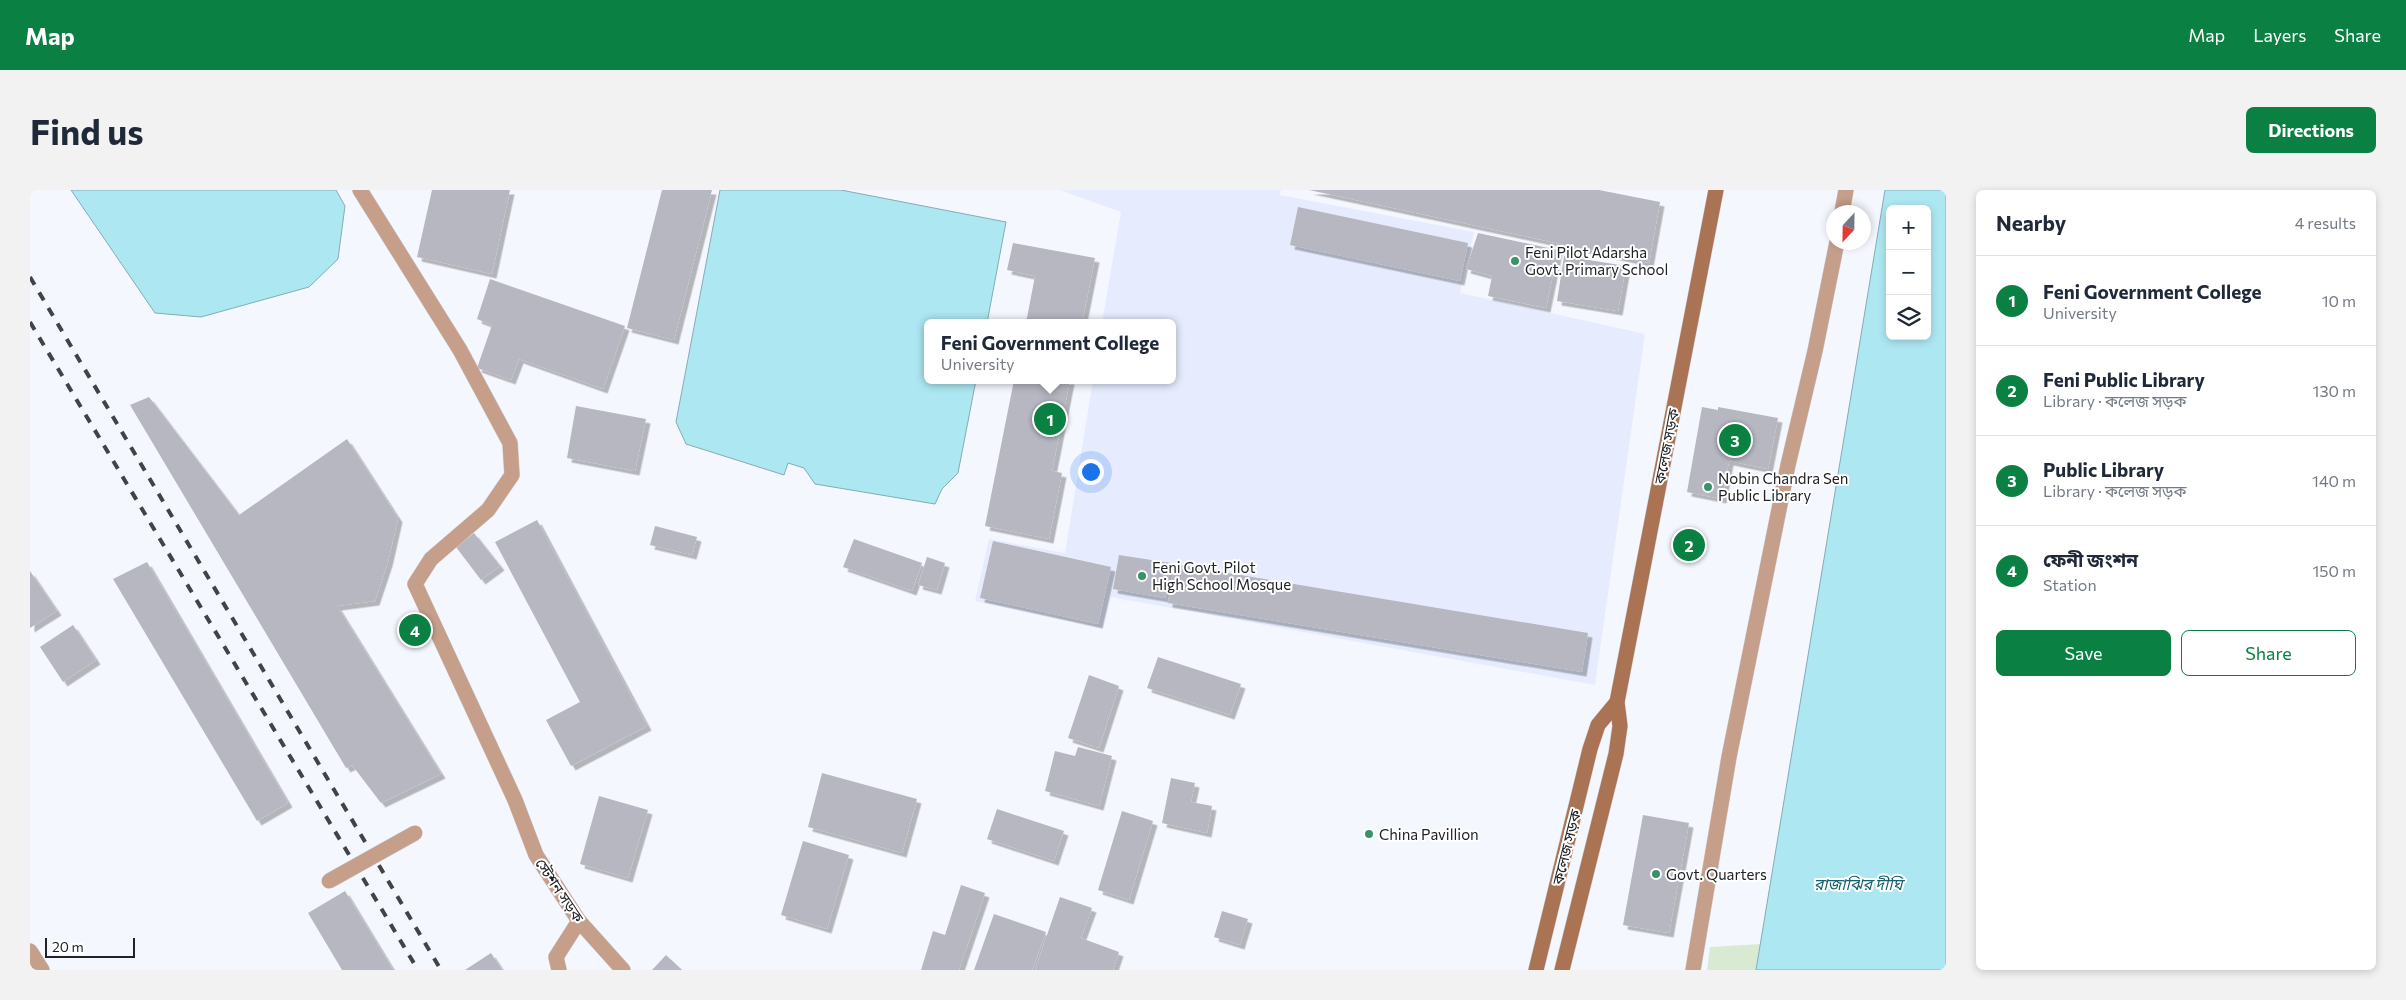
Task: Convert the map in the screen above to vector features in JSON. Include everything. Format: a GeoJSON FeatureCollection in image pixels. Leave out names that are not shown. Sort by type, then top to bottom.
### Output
{"type":"FeatureCollection","features":[{"type":"Feature","properties":{"kind":"main road","name":"কলেজ সড়ক"},"geometry":{"type":"LineString","coordinates":[[1562,970],[1616,754],[1620,726],[1617,702],[1716,190]]}},
{"type":"Feature","properties":{"kind":"main road","name":"কলেজ সড়ক"},"geometry":{"type":"LineString","coordinates":[[1536,970],[1590,749],[1598,725],[1617,702]]}},
{"type":"Feature","properties":{"kind":"street","name":"স্টেশন সড়ক"},"geometry":{"type":"LineString","coordinates":[[360,190],[460,350],[510,443],[512,475],[488,510],[432,558],[415,584],[515,800],[536,854],[579,921],[623,970]]}},
{"type":"Feature","properties":{"kind":"street"},"geometry":{"type":"LineString","coordinates":[[1843,205],[1846,190]]}},
{"type":"Feature","properties":{"kind":"street"},"geometry":{"type":"LineString","coordinates":[[1693,970],[1729,758],[1786,475],[1815,351],[1835,250]]}},
{"type":"Feature","properties":{"kind":"street"},"geometry":{"type":"LineString","coordinates":[[329,881],[415,833]]}},
{"type":"Feature","properties":{"kind":"street"},"geometry":{"type":"LineString","coordinates":[[559,970],[556,956],[579,921]]}},
{"type":"Feature","properties":{"kind":"street"},"geometry":{"type":"LineString","coordinates":[[30,951],[42,970]]}},
{"type":"Feature","properties":{"kind":"shaded area"},"geometry":{"type":"Polygon","coordinates":[[[1060,190],[1281,190],[1280,195],[1474,232],[1460,293],[1645,334],[1595,685],[1111,597],[1103,628],[975,601],[989,539],[1065,553],[1092,384],[1176,384],[1176,319],[1103,319],[1121,212],[1060,190]]]}},
{"type":"Feature","properties":{"kind":"green space"},"geometry":{"type":"Polygon","coordinates":[[[1760,944],[1756,970],[1707,970],[1710,947],[1760,944]]]}},
{"type":"Feature","properties":{"kind":"water"},"geometry":{"type":"Polygon","coordinates":[[[71,190],[336,190],[345,206],[338,259],[309,287],[201,317],[155,313],[71,190]]]}},
{"type":"Feature","properties":{"kind":"water"},"geometry":{"type":"Polygon","coordinates":[[[720,190],[841,190],[1006,222],[988,319],[924,319],[924,384],[975,384],[958,473],[942,489],[935,504],[815,484],[804,468],[788,463],[784,475],[686,444],[676,422],[720,190]]]}},
{"type":"Feature","properties":{"kind":"water","name":"রাজাঝির দীঘি"},"geometry":{"type":"Polygon","coordinates":[[[1885,190],[1946,190],[1946,970],[1756,970],[1885,190]]]}},
{"type":"Feature","properties":{"kind":"building"},"geometry":{"type":"Polygon","coordinates":[[[432,190],[510,190],[492,274],[417,257],[432,190]]]}},
{"type":"Feature","properties":{"kind":"building"},"geometry":{"type":"Polygon","coordinates":[[[662,190],[712,190],[674,340],[627,328],[662,190]]]}},
{"type":"Feature","properties":{"kind":"building"},"geometry":{"type":"Polygon","coordinates":[[[1309,190],[1599,190],[1660,202],[1649,263],[1309,190]]]}},
{"type":"Feature","properties":{"kind":"building"},"geometry":{"type":"Polygon","coordinates":[[[1298,207],[1468,243],[1460,281],[1290,245],[1298,207]]]}},
{"type":"Feature","properties":{"kind":"building","name":"Feni Pilot Adarsha Govt. Primary School"},"geometry":{"type":"Polygon","coordinates":[[[1478,233],[1558,250],[1546,308],[1488,296],[1492,276],[1466,269],[1478,233]]]}},
{"type":"Feature","properties":{"kind":"building"},"geometry":{"type":"Polygon","coordinates":[[[1013,243],[1095,258],[1083,319],[1027,319],[1035,276],[1007,270],[1013,243]]]}},
{"type":"Feature","properties":{"kind":"building","name":"Feni Pilot Adarsha Govt. Primary School"},"geometry":{"type":"Polygon","coordinates":[[[1564,256],[1626,266],[1618,311],[1557,301],[1564,256]]]}},
{"type":"Feature","properties":{"kind":"building"},"geometry":{"type":"Polygon","coordinates":[[[490,279],[625,326],[603,389],[519,359],[511,380],[477,368],[492,325],[477,319],[490,279]]]}},
{"type":"Feature","properties":{"kind":"building"},"geometry":{"type":"Polygon","coordinates":[[[1013,384],[1069,384],[1052,471],[1062,473],[1049,539],[985,526],[1013,384]]]}},
{"type":"Feature","properties":{"kind":"building"},"geometry":{"type":"Polygon","coordinates":[[[149,397],[239,515],[347,439],[398,518],[388,562],[375,601],[337,606],[441,774],[381,803],[352,765],[346,768],[130,405],[149,397]]]}},
{"type":"Feature","properties":{"kind":"building"},"geometry":{"type":"Polygon","coordinates":[[[576,406],[646,419],[635,471],[567,458],[576,406]]]}},
{"type":"Feature","properties":{"kind":"building"},"geometry":{"type":"Polygon","coordinates":[[[1702,407],[1718,410],[1718,407],[1778,418],[1768,469],[1729,461],[1722,499],[1687,492],[1702,407]]]}},
{"type":"Feature","properties":{"kind":"building"},"geometry":{"type":"Polygon","coordinates":[[[537,520],[647,726],[571,766],[546,720],[580,702],[495,542],[537,520]]]}},
{"type":"Feature","properties":{"kind":"building"},"geometry":{"type":"Polygon","coordinates":[[[655,526],[697,537],[692,555],[650,545],[655,526]]]}},
{"type":"Feature","properties":{"kind":"building"},"geometry":{"type":"Polygon","coordinates":[[[474,533],[500,566],[481,580],[456,547],[474,533]]]}},
{"type":"Feature","properties":{"kind":"building"},"geometry":{"type":"Polygon","coordinates":[[[854,539],[922,563],[912,591],[843,567],[854,539]]]}},
{"type":"Feature","properties":{"kind":"building"},"geometry":{"type":"Polygon","coordinates":[[[993,541],[1111,567],[1098,624],[980,598],[993,541]]]}},
{"type":"Feature","properties":{"kind":"building","name":"Feni Govt. Pilot High School Mosque"},"geometry":{"type":"Polygon","coordinates":[[[1119,555],[1171,563],[1165,598],[1113,589],[1119,555]]]}},
{"type":"Feature","properties":{"kind":"building"},"geometry":{"type":"Polygon","coordinates":[[[927,557],[945,563],[937,590],[918,585],[927,557]]]}},
{"type":"Feature","properties":{"kind":"building"},"geometry":{"type":"Polygon","coordinates":[[[147,562],[288,803],[257,821],[113,579],[147,562]]]}},
{"type":"Feature","properties":{"kind":"building"},"geometry":{"type":"Polygon","coordinates":[[[1174,564],[1588,633],[1582,672],[1168,603],[1174,564]]]}},
{"type":"Feature","properties":{"kind":"building"},"geometry":{"type":"Polygon","coordinates":[[[30,571],[57,611],[30,628],[30,571]]]}},
{"type":"Feature","properties":{"kind":"building"},"geometry":{"type":"Polygon","coordinates":[[[73,625],[96,660],[63,682],[40,647],[73,625]]]}},
{"type":"Feature","properties":{"kind":"building"},"geometry":{"type":"Polygon","coordinates":[[[1158,657],[1241,684],[1230,715],[1147,688],[1158,657]]]}},
{"type":"Feature","properties":{"kind":"building"},"geometry":{"type":"Polygon","coordinates":[[[1089,675],[1119,686],[1099,748],[1068,738],[1089,675]]]}},
{"type":"Feature","properties":{"kind":"building"},"geometry":{"type":"Polygon","coordinates":[[[1078,747],[1112,756],[1099,806],[1045,791],[1055,751],[1075,756],[1078,747]]]}},
{"type":"Feature","properties":{"kind":"building"},"geometry":{"type":"Polygon","coordinates":[[[822,773],[917,799],[902,853],[808,827],[822,773]]]}},
{"type":"Feature","properties":{"kind":"building"},"geometry":{"type":"Polygon","coordinates":[[[1171,778],[1195,783],[1191,802],[1212,806],[1207,833],[1162,823],[1171,778]]]}},
{"type":"Feature","properties":{"kind":"building"},"geometry":{"type":"Polygon","coordinates":[[[599,796],[648,810],[628,878],[580,864],[599,796]]]}},
{"type":"Feature","properties":{"kind":"building"},"geometry":{"type":"Polygon","coordinates":[[[997,809],[1064,831],[1054,861],[987,839],[997,809]]]}},
{"type":"Feature","properties":{"kind":"building"},"geometry":{"type":"Polygon","coordinates":[[[1122,811],[1153,821],[1129,900],[1098,890],[1122,811]]]}},
{"type":"Feature","properties":{"kind":"building","name":"Govt. Quarters"},"geometry":{"type":"Polygon","coordinates":[[[1643,815],[1689,823],[1669,933],[1623,925],[1643,815]]]}},
{"type":"Feature","properties":{"kind":"building"},"geometry":{"type":"Polygon","coordinates":[[[803,841],[849,855],[827,929],[781,915],[803,841]]]}},
{"type":"Feature","properties":{"kind":"building"},"geometry":{"type":"Polygon","coordinates":[[[961,885],[985,893],[959,970],[921,970],[933,931],[945,935],[961,885]]]}},
{"type":"Feature","properties":{"kind":"building"},"geometry":{"type":"Polygon","coordinates":[[[345,891],[393,970],[342,970],[308,913],[345,891]]]}},
{"type":"Feature","properties":{"kind":"building"},"geometry":{"type":"Polygon","coordinates":[[[1060,897],[1092,908],[1081,938],[1119,952],[1113,970],[1035,970],[1060,897]]]}},
{"type":"Feature","properties":{"kind":"building"},"geometry":{"type":"Polygon","coordinates":[[[1222,911],[1248,919],[1240,945],[1214,937],[1222,911]]]}},
{"type":"Feature","properties":{"kind":"building"},"geometry":{"type":"Polygon","coordinates":[[[994,914],[1046,932],[1032,970],[974,970],[994,914]]]}},
{"type":"Feature","properties":{"kind":"building"},"geometry":{"type":"Polygon","coordinates":[[[491,953],[502,970],[465,970],[491,953]]]}},
{"type":"Feature","properties":{"kind":"building"},"geometry":{"type":"Polygon","coordinates":[[[666,955],[682,970],[652,970],[666,955]]]}},
{"type":"Feature","properties":{"kind":"railway"},"geometry":{"type":"LineString","coordinates":[[30,277],[441,970]]}},
{"type":"Feature","properties":{"kind":"railway"},"geometry":{"type":"LineString","coordinates":[[30,322],[418,970]]}},
{"type":"Feature","properties":{"kind":"place","name":"Feni Pilot Adarsha Govt. Primary School"},"geometry":{"type":"Point","coordinates":[1515,261]}},
{"type":"Feature","properties":{"kind":"place","name":"Feni Government College"},"geometry":{"type":"Point","coordinates":[1050,419]}},
{"type":"Feature","properties":{"kind":"place","name":"Public Library"},"geometry":{"type":"Point","coordinates":[1735,440]}},
{"type":"Feature","properties":{"kind":"place","name":"Nobin Chandra Sen Public Library"},"geometry":{"type":"Point","coordinates":[1708,487]}},
{"type":"Feature","properties":{"kind":"place","name":"Feni Public Library"},"geometry":{"type":"Point","coordinates":[1689,545]}},
{"type":"Feature","properties":{"kind":"place","name":"Feni Govt. Pilot High School Mosque"},"geometry":{"type":"Point","coordinates":[1142,576]}},
{"type":"Feature","properties":{"kind":"place","name":"ফেনী জংশন"},"geometry":{"type":"Point","coordinates":[415,630]}},
{"type":"Feature","properties":{"kind":"place","name":"China Pavillion"},"geometry":{"type":"Point","coordinates":[1369,834]}},
{"type":"Feature","properties":{"kind":"place","name":"Govt. Quarters"},"geometry":{"type":"Point","coordinates":[1656,874]}}]}
